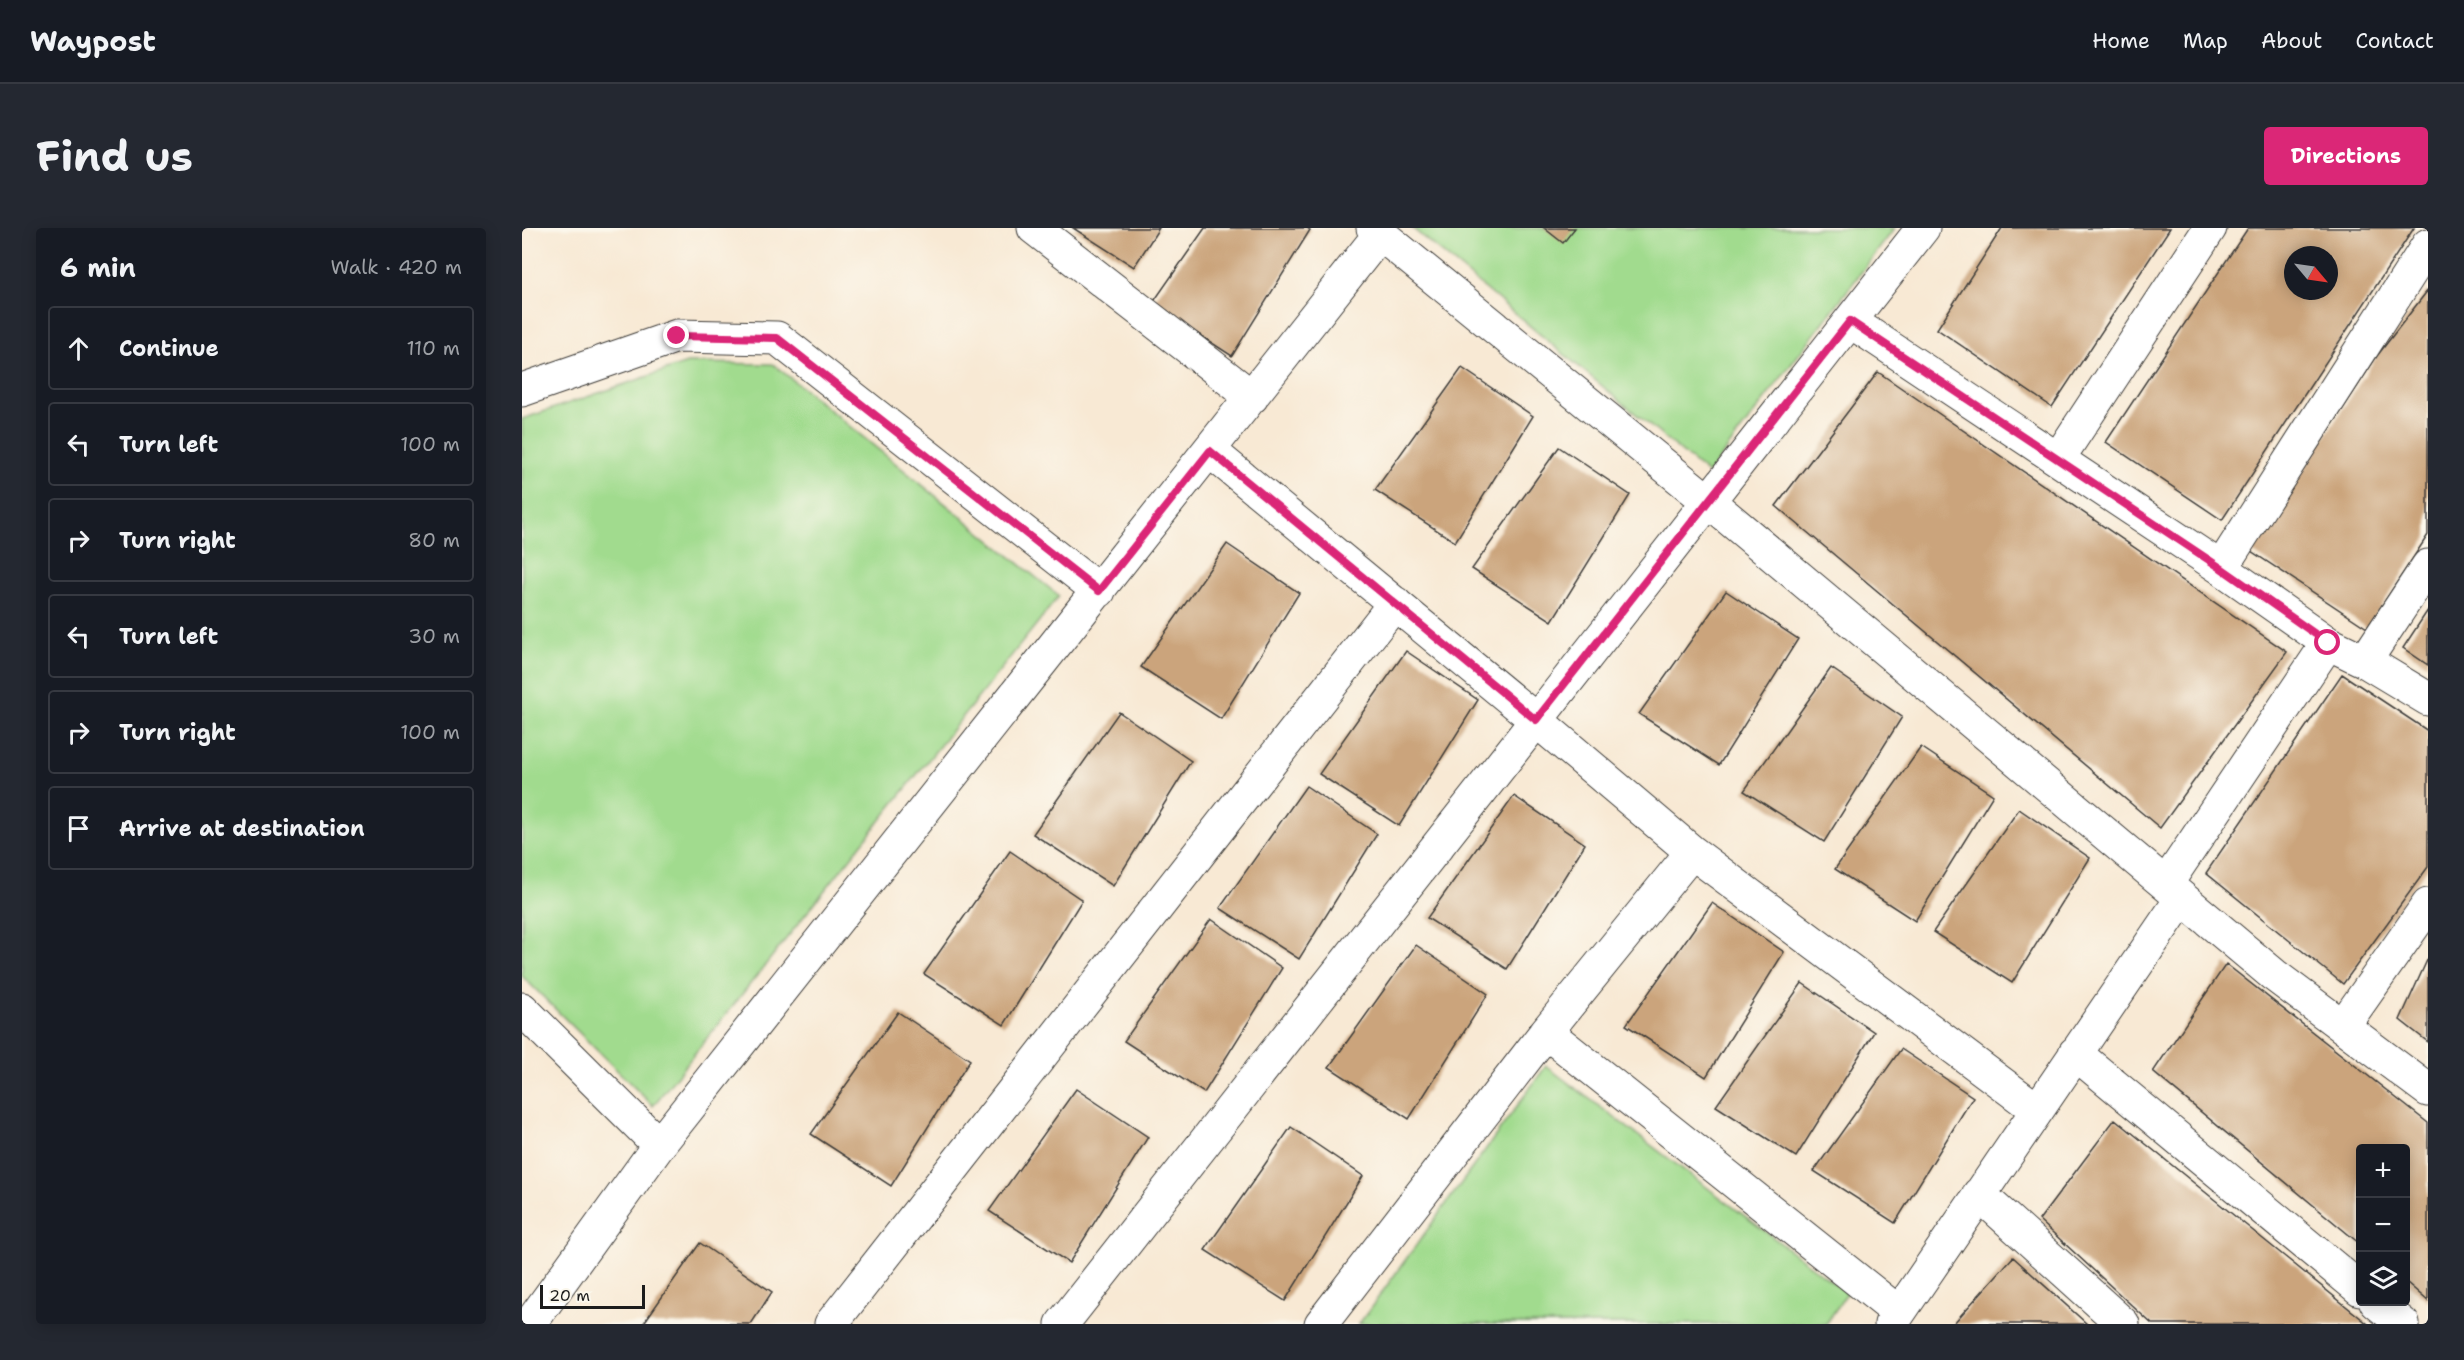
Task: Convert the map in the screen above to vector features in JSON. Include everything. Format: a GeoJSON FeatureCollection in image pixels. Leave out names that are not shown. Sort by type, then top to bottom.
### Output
{"type":"FeatureCollection","features":[{"type":"Feature","properties":{"kind":"street"},"geometry":{"type":"LineString","coordinates":[[1035,228],[1251,397]]}},
{"type":"Feature","properties":{"kind":"street"},"geometry":{"type":"LineString","coordinates":[[1062,1324],[1923,228]]}},
{"type":"Feature","properties":{"kind":"street"},"geometry":{"type":"LineString","coordinates":[[2058,459],[2211,228]]}},
{"type":"Feature","properties":{"kind":"street"},"geometry":{"type":"LineString","coordinates":[[530,1324],[659,1144],[1210,451],[1376,231],[1708,501],[2274,975],[2428,1090]]}},
{"type":"Feature","properties":{"kind":"street"},"geometry":{"type":"LineString","coordinates":[[2221,568],[2428,245]]}},
{"type":"Feature","properties":{"kind":"street"},"geometry":{"type":"LineString","coordinates":[[1850,321],[2221,568],[2328,643],[2366,661],[2428,699]]}},
{"type":"Feature","properties":{"kind":"street"},"geometry":{"type":"LineString","coordinates":[[522,390],[677,336],[777,338],[1099,591]]}},
{"type":"Feature","properties":{"kind":"street"},"geometry":{"type":"LineString","coordinates":[[1210,451],[1692,852],[2036,1109]]}},
{"type":"Feature","properties":{"kind":"street"},"geometry":{"type":"LineString","coordinates":[[2366,661],[2428,566]]}},
{"type":"Feature","properties":{"kind":"street"},"geometry":{"type":"LineString","coordinates":[[831,1324],[1395,603]]}},
{"type":"Feature","properties":{"kind":"street"},"geometry":{"type":"LineString","coordinates":[[1546,1032],[1895,1319],[2075,1053],[2328,643]]}},
{"type":"Feature","properties":{"kind":"street"},"geometry":{"type":"LineString","coordinates":[[1321,1324],[1546,1032],[1692,852]]}},
{"type":"Feature","properties":{"kind":"street"},"geometry":{"type":"LineString","coordinates":[[2343,1026],[2428,905]]}},
{"type":"Feature","properties":{"kind":"street"},"geometry":{"type":"LineString","coordinates":[[522,1009],[659,1144]]}},
{"type":"Feature","properties":{"kind":"street"},"geometry":{"type":"LineString","coordinates":[[2075,1053],[2356,1285]]}},
{"type":"Feature","properties":{"kind":"street"},"geometry":{"type":"LineString","coordinates":[[1979,1194],[2123,1324]]}},
{"type":"Feature","properties":{"kind":"street"},"geometry":{"type":"LineString","coordinates":[[2381,1306],[2403,1324]]}},
{"type":"Feature","properties":{"kind":"green space"},"geometry":{"type":"Polygon","coordinates":[[[1412,228],[1895,228],[1708,474],[1412,228]]]}},
{"type":"Feature","properties":{"kind":"green space"},"geometry":{"type":"Polygon","coordinates":[[[687,363],[773,364],[1059,596],[653,1106],[522,976],[522,419],[687,363]]]}},
{"type":"Feature","properties":{"kind":"green space"},"geometry":{"type":"Polygon","coordinates":[[[1546,1066],[1847,1293],[1826,1324],[1359,1324],[1546,1066]]]}},
{"type":"Feature","properties":{"kind":"building"},"geometry":{"type":"Polygon","coordinates":[[[1073,228],[1159,228],[1134,267],[1073,228]]]}},
{"type":"Feature","properties":{"kind":"building"},"geometry":{"type":"Polygon","coordinates":[[[1205,228],[1307,228],[1310,230],[1232,356],[1152,304],[1205,228]]]}},
{"type":"Feature","properties":{"kind":"building"},"geometry":{"type":"Polygon","coordinates":[[[1544,228],[1575,228],[1563,243],[1544,228]]]}},
{"type":"Feature","properties":{"kind":"building"},"geometry":{"type":"Polygon","coordinates":[[[2002,228],[2170,228],[2052,407],[1937,329],[2002,228]]]}},
{"type":"Feature","properties":{"kind":"building"},"geometry":{"type":"Polygon","coordinates":[[[2248,228],[2414,228],[2222,520],[2106,442],[2248,228]]]}},
{"type":"Feature","properties":{"kind":"building"},"geometry":{"type":"Polygon","coordinates":[[[2428,290],[2428,535],[2367,628],[2251,551],[2377,356],[2428,290]]]}},
{"type":"Feature","properties":{"kind":"building"},"geometry":{"type":"Polygon","coordinates":[[[1462,368],[1533,416],[1455,542],[1375,490],[1462,368]]]}},
{"type":"Feature","properties":{"kind":"building"},"geometry":{"type":"Polygon","coordinates":[[[1878,372],[2287,652],[2160,828],[1776,506],[1878,372]]]}},
{"type":"Feature","properties":{"kind":"building"},"geometry":{"type":"Polygon","coordinates":[[[1559,447],[1630,495],[1552,621],[1472,569],[1559,447]]]}},
{"type":"Feature","properties":{"kind":"building"},"geometry":{"type":"Polygon","coordinates":[[[1227,544],[1299,593],[1221,719],[1141,667],[1227,544]]]}},
{"type":"Feature","properties":{"kind":"building"},"geometry":{"type":"Polygon","coordinates":[[[1726,591],[1798,639],[1719,765],[1639,714],[1726,591]]]}},
{"type":"Feature","properties":{"kind":"building"},"geometry":{"type":"Polygon","coordinates":[[[2428,610],[2428,665],[2403,648],[2428,610]]]}},
{"type":"Feature","properties":{"kind":"building"},"geometry":{"type":"Polygon","coordinates":[[[1406,651],[1478,700],[1399,826],[1319,774],[1406,651]]]}},
{"type":"Feature","properties":{"kind":"building"},"geometry":{"type":"Polygon","coordinates":[[[1831,668],[1902,717],[1824,842],[1744,791],[1831,668]]]}},
{"type":"Feature","properties":{"kind":"building"},"geometry":{"type":"Polygon","coordinates":[[[2342,674],[2428,731],[2428,867],[2343,984],[2206,873],[2342,674]]]}},
{"type":"Feature","properties":{"kind":"building"},"geometry":{"type":"Polygon","coordinates":[[[1119,712],[1191,761],[1113,886],[1033,834],[1119,712]]]}},
{"type":"Feature","properties":{"kind":"building"},"geometry":{"type":"Polygon","coordinates":[[[1921,747],[1993,795],[1915,921],[1835,869],[1921,747]]]}},
{"type":"Feature","properties":{"kind":"building"},"geometry":{"type":"Polygon","coordinates":[[[1306,786],[1377,834],[1299,959],[1220,908],[1306,786]]]}},
{"type":"Feature","properties":{"kind":"building"},"geometry":{"type":"Polygon","coordinates":[[[1514,796],[1585,844],[1507,969],[1427,918],[1514,796]]]}},
{"type":"Feature","properties":{"kind":"building"},"geometry":{"type":"Polygon","coordinates":[[[2019,809],[2090,858],[2012,983],[1933,932],[2019,809]]]}},
{"type":"Feature","properties":{"kind":"building"},"geometry":{"type":"Polygon","coordinates":[[[1010,851],[1082,900],[1004,1025],[924,974],[1010,851]]]}},
{"type":"Feature","properties":{"kind":"building"},"geometry":{"type":"Polygon","coordinates":[[[1712,903],[1784,952],[1706,1077],[1626,1025],[1712,903]]]}},
{"type":"Feature","properties":{"kind":"building"},"geometry":{"type":"Polygon","coordinates":[[[1211,919],[1282,968],[1204,1093],[1124,1041],[1211,919]]]}},
{"type":"Feature","properties":{"kind":"building"},"geometry":{"type":"Polygon","coordinates":[[[1416,945],[1488,994],[1409,1119],[1329,1067],[1416,945]]]}},
{"type":"Feature","properties":{"kind":"building"},"geometry":{"type":"Polygon","coordinates":[[[2428,958],[2428,1042],[2400,1020],[2428,958]]]}},
{"type":"Feature","properties":{"kind":"building"},"geometry":{"type":"Polygon","coordinates":[[[2226,964],[2428,1123],[2428,1301],[2410,1285],[2410,1144],[2356,1144],[2356,1241],[2153,1072],[2226,964]]]}},
{"type":"Feature","properties":{"kind":"building"},"geometry":{"type":"Polygon","coordinates":[[[1802,983],[1874,1032],[1796,1157],[1716,1106],[1802,983]]]}},
{"type":"Feature","properties":{"kind":"building"},"geometry":{"type":"Polygon","coordinates":[[[898,1012],[970,1060],[891,1186],[811,1134],[898,1012]]]}},
{"type":"Feature","properties":{"kind":"building"},"geometry":{"type":"Polygon","coordinates":[[[1901,1049],[1973,1097],[1895,1223],[1814,1171],[1901,1049]]]}},
{"type":"Feature","properties":{"kind":"building"},"geometry":{"type":"Polygon","coordinates":[[[1076,1089],[1148,1137],[1069,1263],[989,1211],[1076,1089]]]}},
{"type":"Feature","properties":{"kind":"building"},"geometry":{"type":"Polygon","coordinates":[[[2115,1119],[2368,1324],[2152,1324],[2039,1220],[2115,1119]]]}},
{"type":"Feature","properties":{"kind":"building"},"geometry":{"type":"Polygon","coordinates":[[[1291,1127],[1363,1176],[1285,1301],[1205,1250],[1291,1127]]]}},
{"type":"Feature","properties":{"kind":"building"},"geometry":{"type":"Polygon","coordinates":[[[700,1243],[772,1292],[751,1324],[643,1324],[700,1243]]]}},
{"type":"Feature","properties":{"kind":"building"},"geometry":{"type":"Polygon","coordinates":[[[2013,1257],[2087,1324],[1953,1324],[2013,1257]]]}},
{"type":"Feature","properties":{"kind":"route"},"geometry":{"type":"LineString","coordinates":[[677,336],[777,338],[1099,591],[1210,451],[1536,720],[1850,321],[2221,568],[2328,643]]}}]}
